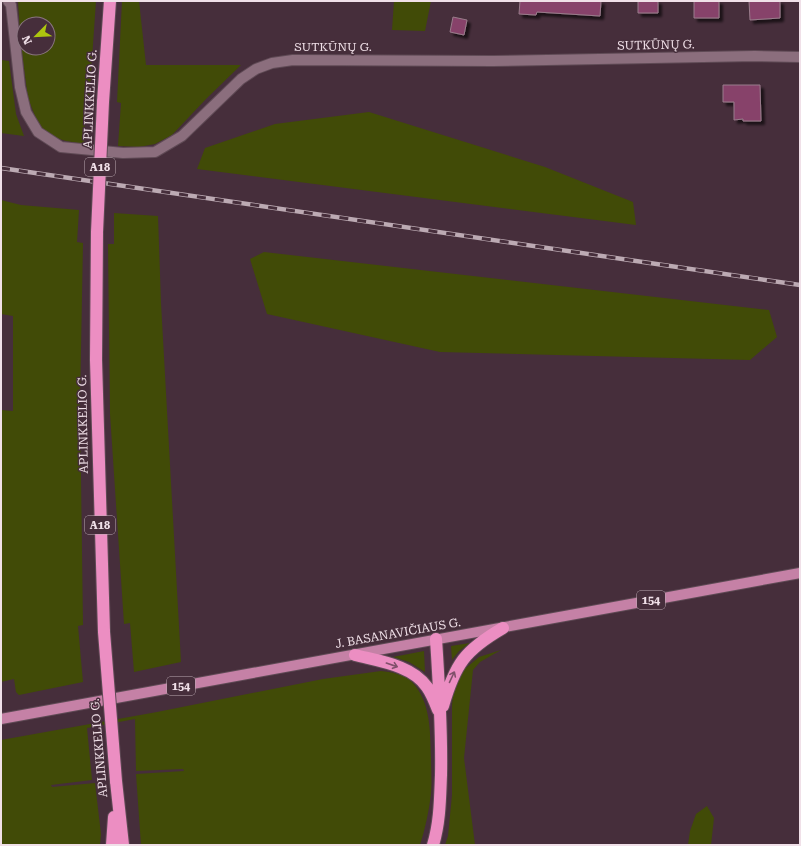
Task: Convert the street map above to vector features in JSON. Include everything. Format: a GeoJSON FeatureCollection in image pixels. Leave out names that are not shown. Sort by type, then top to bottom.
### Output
{"type":"FeatureCollection","features":[{"type":"Feature","properties":{"kind":"highway","name":"APLINKKELIO G."},"geometry":{"type":"LineString","coordinates":[[110,1],[96,232],[96,360],[104,632],[116,786],[123,845]]}},
{"type":"Feature","properties":{"kind":"highway"},"geometry":{"type":"LineString","coordinates":[[440,714],[457,667],[468,652],[483,639],[502,628]]}},
{"type":"Feature","properties":{"kind":"highway"},"geometry":{"type":"LineString","coordinates":[[433,845],[437,833],[440,804],[442,755],[436,639]]}},
{"type":"Feature","properties":{"kind":"highway"},"geometry":{"type":"LineString","coordinates":[[354,655],[394,666],[413,674],[427,687],[440,714]]}},
{"type":"Feature","properties":{"kind":"highway"},"geometry":{"type":"LineString","coordinates":[[112,845],[116,786]]}},
{"type":"Feature","properties":{"kind":"main road","name":"J. BASANAVIČIAUS G."},"geometry":{"type":"LineString","coordinates":[[1,719],[800,573]]}},
{"type":"Feature","properties":{"kind":"street","name":"SUTKŪNŲ G."},"geometry":{"type":"LineString","coordinates":[[8,1],[11,5],[15,33],[20,87],[26,112],[38,132],[61,147],[123,153],[155,152],[182,136],[241,79],[256,69],[272,63],[293,60],[800,57]]}},
{"type":"Feature","properties":{"kind":"green space"},"geometry":{"type":"Polygon","coordinates":[[[20,1],[96,1],[89,102],[86,102],[84,144],[53,137],[43,129],[35,116],[28,98],[22,56],[56,56],[56,16],[19,16],[18,2],[20,1]]]}},
{"type":"Feature","properties":{"kind":"green space"},"geometry":{"type":"Polygon","coordinates":[[[122,1],[139,1],[146,65],[241,65],[172,135],[155,144],[139,147],[118,146],[121,103],[117,102],[122,1]]]}},
{"type":"Feature","properties":{"kind":"green space"},"geometry":{"type":"Polygon","coordinates":[[[394,1],[431,1],[425,31],[392,30],[394,1]]]}},
{"type":"Feature","properties":{"kind":"green space"},"geometry":{"type":"Polygon","coordinates":[[[1,60],[9,61],[16,114],[24,136],[1,133],[1,60]]]}},
{"type":"Feature","properties":{"kind":"green space"},"geometry":{"type":"Polygon","coordinates":[[[369,112],[545,167],[633,202],[636,225],[197,169],[205,148],[275,124],[369,112]]]}},
{"type":"Feature","properties":{"kind":"green space"},"geometry":{"type":"Polygon","coordinates":[[[1,200],[21,205],[79,210],[77,242],[83,243],[80,403],[83,625],[78,626],[83,682],[19,695],[16,692],[14,679],[1,682],[1,410],[13,411],[13,316],[1,314],[1,200]]]}},
{"type":"Feature","properties":{"kind":"green space"},"geometry":{"type":"Polygon","coordinates":[[[114,213],[158,216],[161,303],[181,662],[134,672],[130,623],[124,624],[110,414],[108,244],[114,244],[114,213]]]}},
{"type":"Feature","properties":{"kind":"green space"},"geometry":{"type":"Polygon","coordinates":[[[264,252],[769,310],[777,337],[750,360],[440,352],[267,314],[250,259],[264,252]]]}},
{"type":"Feature","properties":{"kind":"green space"},"geometry":{"type":"Polygon","coordinates":[[[470,643],[459,651],[452,660],[451,646],[470,643]]]}},
{"type":"Feature","properties":{"kind":"green space"},"geometry":{"type":"Polygon","coordinates":[[[501,650],[480,662],[473,670],[464,758],[475,845],[445,845],[448,836],[452,795],[452,705],[454,687],[461,672],[479,657],[501,650]]]}},
{"type":"Feature","properties":{"kind":"green space"},"geometry":{"type":"Polygon","coordinates":[[[424,651],[425,672],[409,662],[393,657],[424,651]]]}},
{"type":"Feature","properties":{"kind":"green space"},"geometry":{"type":"Polygon","coordinates":[[[381,671],[401,675],[409,679],[423,698],[426,708],[430,727],[431,794],[427,820],[420,845],[141,845],[136,774],[184,771],[183,769],[136,771],[135,719],[87,728],[92,780],[51,785],[52,787],[95,783],[101,834],[100,845],[1,845],[1,740],[157,712],[323,679],[381,671]]]}},
{"type":"Feature","properties":{"kind":"green space"},"geometry":{"type":"Polygon","coordinates":[[[707,806],[714,818],[711,845],[688,845],[690,831],[696,814],[707,806]]]}},
{"type":"Feature","properties":{"kind":"building"},"geometry":{"type":"Polygon","coordinates":[[[520,1],[601,1],[600,16],[537,12],[536,15],[519,14],[520,1]]]}},
{"type":"Feature","properties":{"kind":"building"},"geometry":{"type":"Polygon","coordinates":[[[638,1],[658,1],[658,13],[638,13],[638,1]]]}},
{"type":"Feature","properties":{"kind":"building"},"geometry":{"type":"Polygon","coordinates":[[[694,1],[719,1],[719,18],[694,18],[694,1]]]}},
{"type":"Feature","properties":{"kind":"building"},"geometry":{"type":"Polygon","coordinates":[[[749,1],[780,1],[780,18],[750,20],[749,1]]]}},
{"type":"Feature","properties":{"kind":"building"},"geometry":{"type":"Polygon","coordinates":[[[453,17],[467,20],[464,35],[450,32],[453,17]]]}},
{"type":"Feature","properties":{"kind":"building"},"geometry":{"type":"Polygon","coordinates":[[[723,85],[760,85],[761,121],[743,121],[743,119],[734,120],[734,102],[723,102],[723,85]]]}},
{"type":"Feature","properties":{"kind":"railway"},"geometry":{"type":"LineString","coordinates":[[1,168],[800,285]]}}]}
